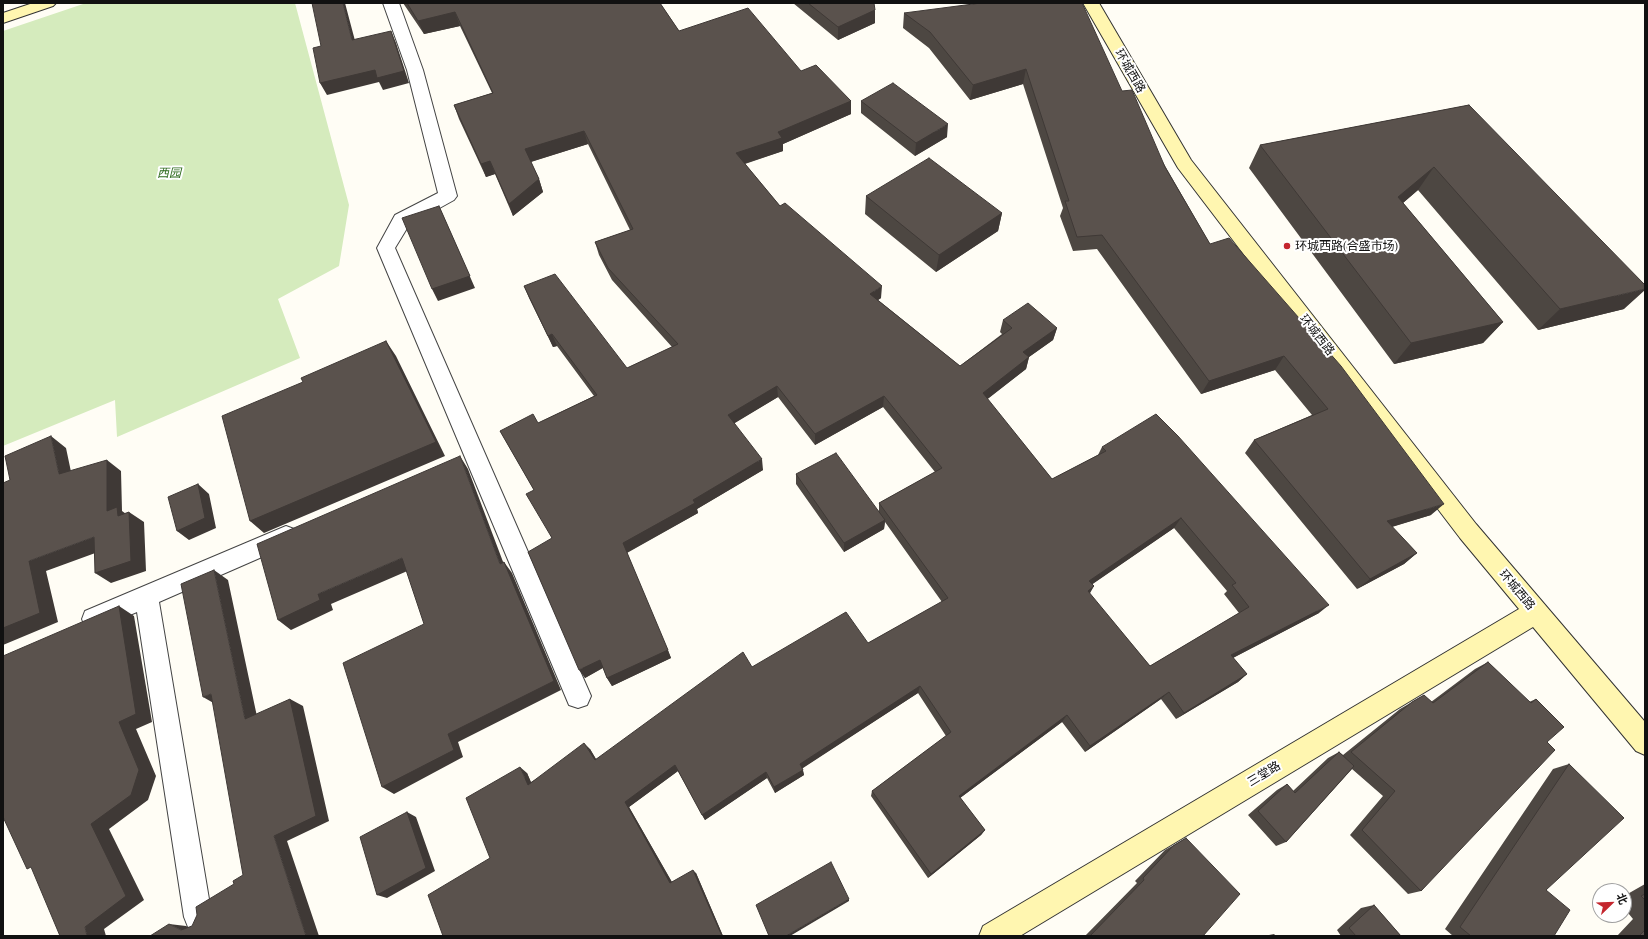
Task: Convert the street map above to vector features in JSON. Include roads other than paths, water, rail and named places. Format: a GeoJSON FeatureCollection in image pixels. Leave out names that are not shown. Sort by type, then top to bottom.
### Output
{"type":"FeatureCollection","features":[{"type":"Feature","properties":{"kind":"street"},"geometry":{"type":"LineString","coordinates":[[3,18],[48,3]]}},
{"type":"Feature","properties":{"kind":"street"},"geometry":{"type":"LineString","coordinates":[[391,3],[415,70],[448,196],[402,220],[386,248],[578,696]]}},
{"type":"Feature","properties":{"kind":"street","name":"环城西路"},"geometry":{"type":"LineString","coordinates":[[1091,3],[1184,164],[1468,531],[1645,742]]}},
{"type":"Feature","properties":{"kind":"street"},"geometry":{"type":"LineString","coordinates":[[453,463],[475,454]]}},
{"type":"Feature","properties":{"kind":"street"},"geometry":{"type":"LineString","coordinates":[[75,628],[307,526]]}},
{"type":"Feature","properties":{"kind":"street"},"geometry":{"type":"LineString","coordinates":[[146,596],[198,917]]}},
{"type":"Feature","properties":{"kind":"street","name":"三堂路"},"geometry":{"type":"LineString","coordinates":[[993,936],[1536,612]]}},
{"type":"Feature","properties":{"kind":"place","name":"环城西路(合盛市场)"},"geometry":{"type":"Point","coordinates":[1287,246]}},
{"type":"Feature","properties":{"kind":"park label","name":"西园"},"geometry":{"type":"Point","coordinates":[169,173]}}]}
